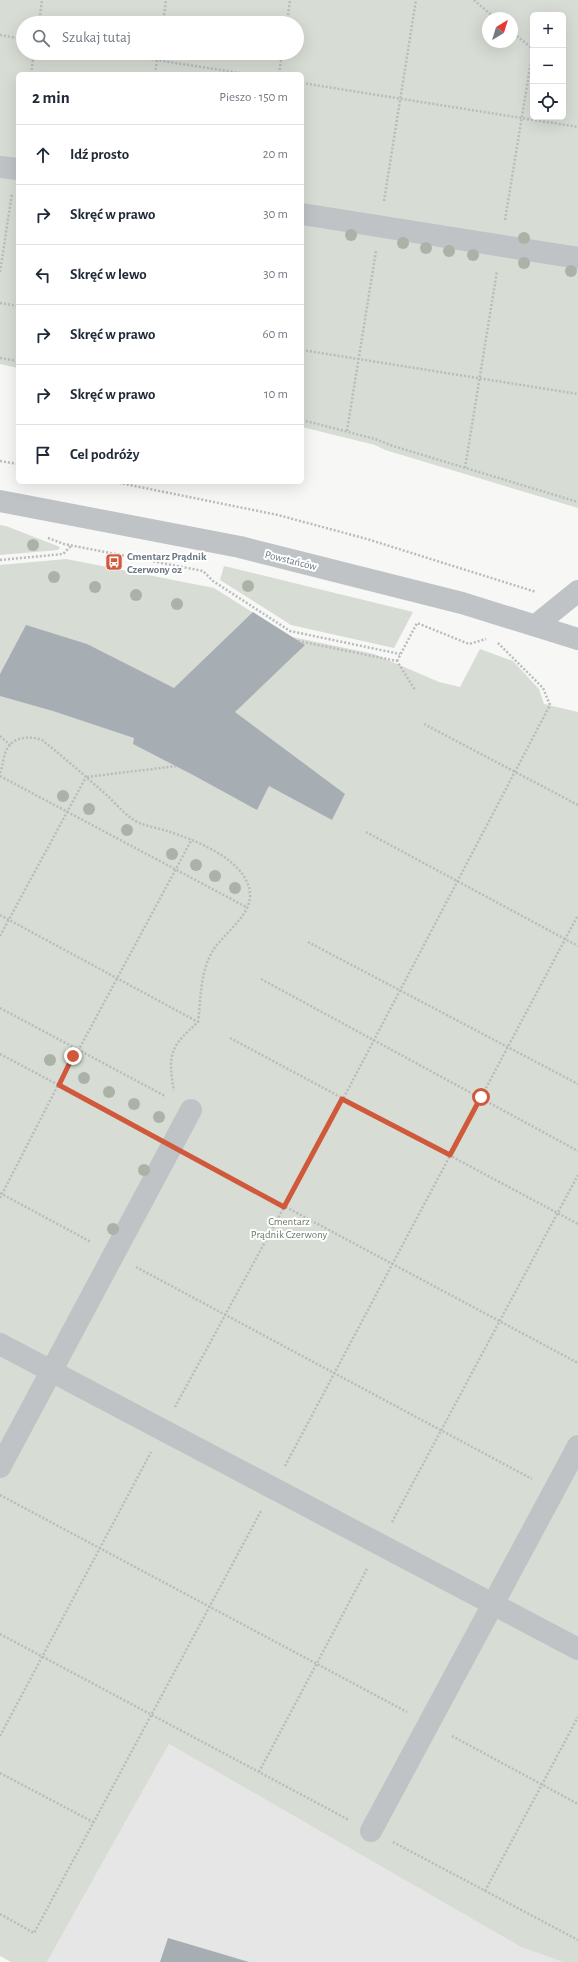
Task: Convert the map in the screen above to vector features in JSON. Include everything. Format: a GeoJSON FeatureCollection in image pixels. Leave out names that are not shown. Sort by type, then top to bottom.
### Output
{"type":"FeatureCollection","features":[{"type":"Feature","properties":{"kind":"street"},"geometry":{"type":"LineString","coordinates":[[304,214],[578,258]]}},
{"type":"Feature","properties":{"kind":"street","name":"Powstańców"},"geometry":{"type":"LineString","coordinates":[[0,501],[240,547],[462,603],[578,639]]}},
{"type":"Feature","properties":{"kind":"street"},"geometry":{"type":"LineString","coordinates":[[536,625],[578,591]]}},
{"type":"Feature","properties":{"kind":"street"},"geometry":{"type":"LineString","coordinates":[[0,1467],[113,1254],[192,1110]]}},
{"type":"Feature","properties":{"kind":"street"},"geometry":{"type":"LineString","coordinates":[[0,1344],[578,1649]]}},
{"type":"Feature","properties":{"kind":"street"},"geometry":{"type":"LineString","coordinates":[[371,1831],[494,1605],[578,1446]]}},
{"type":"Feature","properties":{"kind":"path"},"geometry":{"type":"LineString","coordinates":[[40,16],[42,0]]}},
{"type":"Feature","properties":{"kind":"path"},"geometry":{"type":"LineString","coordinates":[[164,16],[166,0]]}},
{"type":"Feature","properties":{"kind":"path"},"geometry":{"type":"LineString","coordinates":[[288,16],[290,0]]}},
{"type":"Feature","properties":{"kind":"path"},"geometry":{"type":"LineString","coordinates":[[474,0],[488,12]]}},
{"type":"Feature","properties":{"kind":"path"},"geometry":{"type":"LineString","coordinates":[[0,35],[16,38]]}},
{"type":"Feature","properties":{"kind":"path"},"geometry":{"type":"LineString","coordinates":[[518,37],[532,48]]}},
{"type":"Feature","properties":{"kind":"path"},"geometry":{"type":"LineString","coordinates":[[31,72],[33,60]]}},
{"type":"Feature","properties":{"kind":"path"},"geometry":{"type":"LineString","coordinates":[[155,72],[157,60],[233,72]]}},
{"type":"Feature","properties":{"kind":"path"},"geometry":{"type":"LineString","coordinates":[[279,72],[281,60]]}},
{"type":"Feature","properties":{"kind":"path"},"geometry":{"type":"LineString","coordinates":[[304,83],[578,127]]}},
{"type":"Feature","properties":{"kind":"path"},"geometry":{"type":"LineString","coordinates":[[0,272],[11,168]]}},
{"type":"Feature","properties":{"kind":"path"},"geometry":{"type":"LineString","coordinates":[[0,303],[16,306]]}},
{"type":"Feature","properties":{"kind":"path"},"geometry":{"type":"LineString","coordinates":[[304,350],[578,394]]}},
{"type":"Feature","properties":{"kind":"path"},"geometry":{"type":"LineString","coordinates":[[0,358],[16,361]]}},
{"type":"Feature","properties":{"kind":"path"},"geometry":{"type":"LineString","coordinates":[[304,420],[375,438],[393,446],[578,502]]}},
{"type":"Feature","properties":{"kind":"path"},"geometry":{"type":"LineString","coordinates":[[0,461],[16,464]]}},
{"type":"Feature","properties":{"kind":"path"},"geometry":{"type":"LineString","coordinates":[[125,484],[278,515],[368,539],[541,593]]}},
{"type":"Feature","properties":{"kind":"path"},"geometry":{"type":"LineString","coordinates":[[44,536],[71,546],[203,571],[213,581],[290,631],[400,654]]}},
{"type":"Feature","properties":{"kind":"path"},"geometry":{"type":"LineString","coordinates":[[0,560],[63,554],[71,546]]}},
{"type":"Feature","properties":{"kind":"path"},"geometry":{"type":"LineString","coordinates":[[397,661],[417,623],[469,644],[484,638],[489,640]]}},
{"type":"Feature","properties":{"kind":"path"},"geometry":{"type":"LineString","coordinates":[[298,641],[397,661],[415,690]]}},
{"type":"Feature","properties":{"kind":"path"},"geometry":{"type":"LineString","coordinates":[[0,1736],[43,1658],[225,1314],[401,990],[459,881],[514,772],[550,706],[544,688],[501,644],[495,642]]}},
{"type":"Feature","properties":{"kind":"path"},"geometry":{"type":"LineString","coordinates":[[424,724],[578,805]]}},
{"type":"Feature","properties":{"kind":"path"},"geometry":{"type":"LineString","coordinates":[[0,736],[10,745]]}},
{"type":"Feature","properties":{"kind":"path"},"geometry":{"type":"LineString","coordinates":[[192,1110],[176,1099],[170,1070],[174,1049],[180,1038],[198,1022],[200,987],[204,968],[212,952],[248,908],[250,896],[246,880],[232,863],[192,840],[145,825],[132,819],[86,777],[42,740],[33,737],[24,737],[10,745],[5,752],[0,774],[248,908]]}},
{"type":"Feature","properties":{"kind":"path"},"geometry":{"type":"LineString","coordinates":[[86,777],[176,766]]}},
{"type":"Feature","properties":{"kind":"path"},"geometry":{"type":"LineString","coordinates":[[0,936],[86,777]]}},
{"type":"Feature","properties":{"kind":"path"},"geometry":{"type":"LineString","coordinates":[[366,832],[578,946]]}},
{"type":"Feature","properties":{"kind":"path"},"geometry":{"type":"LineString","coordinates":[[78,1051],[192,840]]}},
{"type":"Feature","properties":{"kind":"path"},"geometry":{"type":"LineString","coordinates":[[0,915],[198,1022]]}},
{"type":"Feature","properties":{"kind":"path"},"geometry":{"type":"LineString","coordinates":[[0,1914],[34,1933],[578,915]]}},
{"type":"Feature","properties":{"kind":"path"},"geometry":{"type":"LineString","coordinates":[[308,942],[578,1084]]}},
{"type":"Feature","properties":{"kind":"path"},"geometry":{"type":"LineString","coordinates":[[261,979],[481,1097],[578,1151]]}},
{"type":"Feature","properties":{"kind":"path"},"geometry":{"type":"LineString","coordinates":[[0,1008],[78,1051],[165,1096]]}},
{"type":"Feature","properties":{"kind":"path"},"geometry":{"type":"LineString","coordinates":[[230,1038],[578,1224]]}},
{"type":"Feature","properties":{"kind":"path"},"geometry":{"type":"LineString","coordinates":[[0,1054],[578,1363]]}},
{"type":"Feature","properties":{"kind":"path"},"geometry":{"type":"LineString","coordinates":[[0,1198],[73,1056]]}},
{"type":"Feature","properties":{"kind":"path"},"geometry":{"type":"LineString","coordinates":[[259,1772],[578,1175]]}},
{"type":"Feature","properties":{"kind":"path"},"geometry":{"type":"LineString","coordinates":[[1,1194],[554,1491]]}},
{"type":"Feature","properties":{"kind":"path"},"geometry":{"type":"LineString","coordinates":[[0,1495],[578,1804]]}},
{"type":"Feature","properties":{"kind":"path"},"geometry":{"type":"LineString","coordinates":[[0,1634],[150,1715]]}},
{"type":"Feature","properties":{"kind":"path"},"geometry":{"type":"LineString","coordinates":[[485,1891],[578,1717]]}},
{"type":"Feature","properties":{"kind":"path"},"geometry":{"type":"LineString","coordinates":[[0,1773],[93,1822]]}},
{"type":"Feature","properties":{"kind":"shaded area"},"geometry":{"type":"Polygon","coordinates":[[[169,1744],[521,1947],[563,1962],[47,1962],[169,1744]]]}},
{"type":"Feature","properties":{"kind":"green space"},"geometry":{"type":"Polygon","coordinates":[[[0,0],[578,0],[578,508],[385,450],[375,445],[304,427],[304,72],[16,72],[16,368],[0,364],[0,0]]]}},
{"type":"Feature","properties":{"kind":"green space"},"geometry":{"type":"Polygon","coordinates":[[[0,525],[60,547],[58,550],[0,555],[0,525]]]}},
{"type":"Feature","properties":{"kind":"green space","name":"Cmentarz Prądnik Czerwony"},"geometry":{"type":"Polygon","coordinates":[[[66,559],[214,588],[292,637],[374,654],[439,682],[460,687],[480,649],[513,661],[539,689],[544,704],[578,712],[578,1962],[563,1962],[521,1947],[169,1744],[47,1962],[11,1962],[0,1956],[0,565],[66,559]]]}},
{"type":"Feature","properties":{"kind":"green space"},"geometry":{"type":"Polygon","coordinates":[[[224,566],[413,612],[394,648],[291,625],[220,580],[224,566]]]}},
{"type":"Feature","properties":{"kind":"building"},"geometry":{"type":"Polygon","coordinates":[[[253,612],[305,645],[235,712],[345,794],[332,820],[269,786],[257,810],[133,744],[134,738],[53,711],[0,696],[0,674],[26,625],[87,644],[174,688],[253,612]]]}},
{"type":"Feature","properties":{"kind":"building"},"geometry":{"type":"Polygon","coordinates":[[[168,1938],[249,1962],[160,1962],[168,1938]]]}},
{"type":"Feature","properties":{"kind":"place","name":"Cmentarz Prądnik Czerwony 02"},"geometry":{"type":"Point","coordinates":[114,562]}},
{"type":"Feature","properties":{"kind":"route"},"geometry":{"type":"LineString","coordinates":[[73,1056],[59,1085],[284,1207],[342,1099],[450,1155],[481,1097]]}}]}
